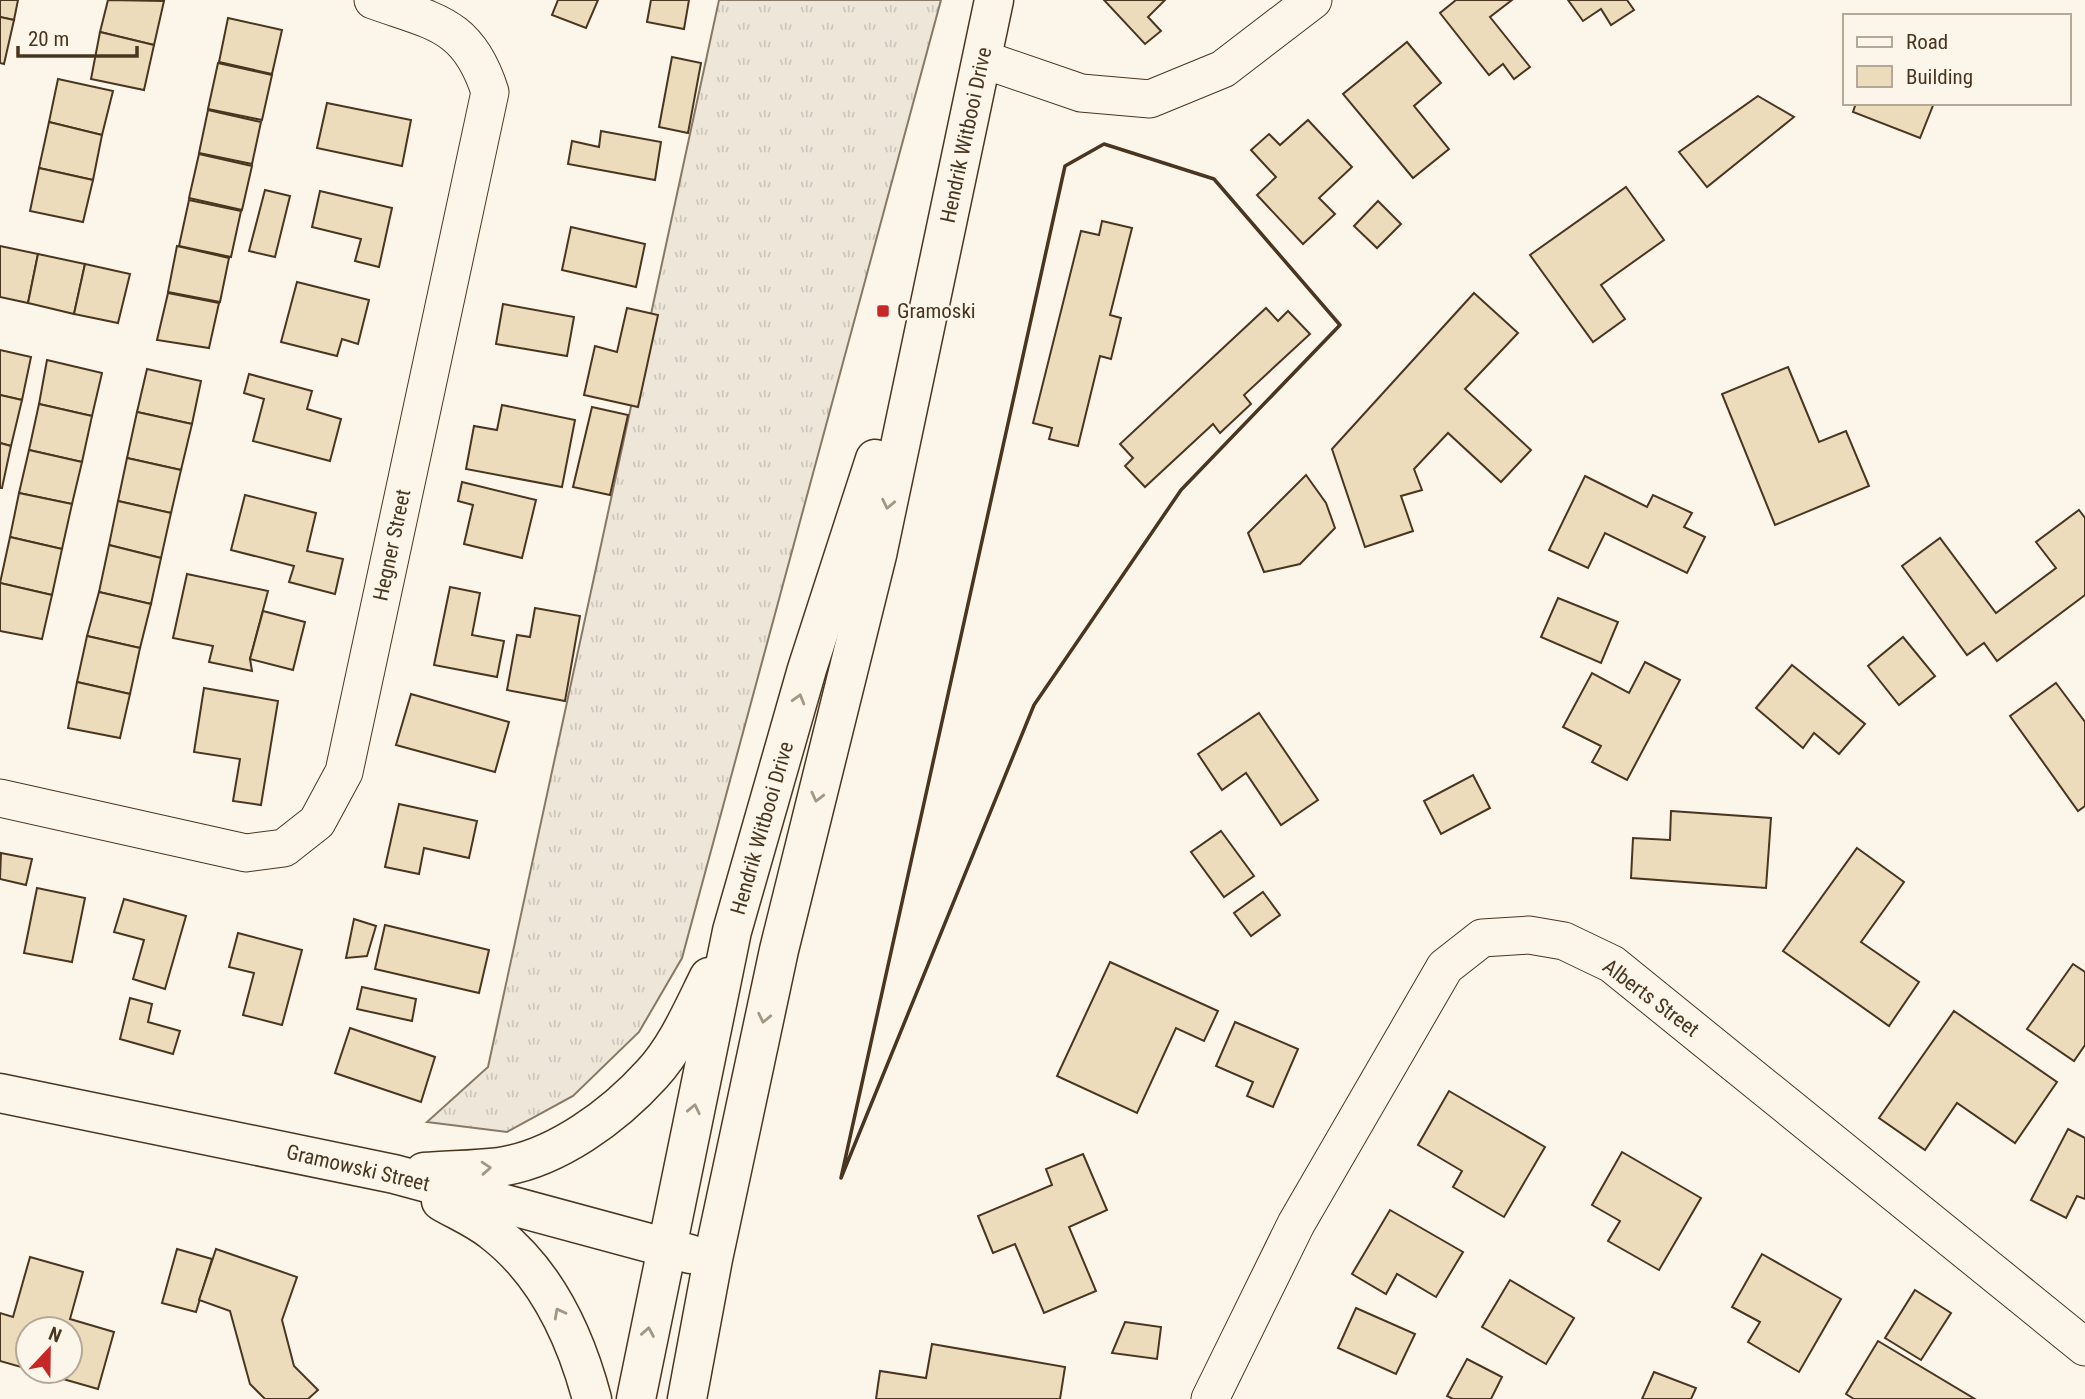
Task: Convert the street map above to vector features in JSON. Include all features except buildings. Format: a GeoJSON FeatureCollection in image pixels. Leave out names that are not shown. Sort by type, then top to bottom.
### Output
{"type":"FeatureCollection","features":[{"type":"Feature","properties":{"kind":"main road","name":"Hendrik Witbooi Drive"},"geometry":{"type":"LineString","coordinates":[[687,1399],[713,1259],[779,950],[877,555],[994,0]]}},
{"type":"Feature","properties":{"kind":"main road","name":"Hendrik Witbooi Drive"},"geometry":{"type":"LineString","coordinates":[[636,1399],[732,931],[807,669],[937,270]]}},
{"type":"Feature","properties":{"kind":"main road"},"geometry":{"type":"LineString","coordinates":[[394,1174],[501,1167],[552,1150],[611,1113],[653,1073],[687,1021],[732,931]]}},
{"type":"Feature","properties":{"kind":"main road","name":"Gramowski Street"},"geometry":{"type":"LineString","coordinates":[[0,1093],[394,1174],[713,1259]]}},
{"type":"Feature","properties":{"kind":"main road"},"geometry":{"type":"LineString","coordinates":[[394,1174],[491,1230],[527,1262],[558,1309],[582,1360],[592,1399]]}},
{"type":"Feature","properties":{"kind":"street","name":"Hegner Street"},"geometry":{"type":"LineString","coordinates":[[0,798],[246,853],[284,848],[317,822],[344,772],[490,92],[481,65],[467,42],[446,26],[373,0]]}},
{"type":"Feature","properties":{"kind":"street"},"geometry":{"type":"LineString","coordinates":[[982,59],[1081,93],[1150,99],[1223,69],[1312,0]]}},
{"type":"Feature","properties":{"kind":"street","name":"Alberts Street"},"geometry":{"type":"LineString","coordinates":[[1210,1399],[1296,1224],[1445,967],[1482,938],[1529,935],[1564,941],[1612,964],[2085,1347]]}},
{"type":"Feature","properties":{"kind":"green space"},"geometry":{"type":"Polygon","coordinates":[[[719,0],[941,0],[682,958],[639,1032],[573,1096],[507,1132],[427,1122],[488,1067],[719,0]]]}},
{"type":"Feature","properties":{"kind":"wall"},"geometry":{"type":"LineString","coordinates":[[1104,144],[1214,179],[1340,325],[1181,490],[1034,705],[841,1178],[1065,166],[1104,144]]}},
{"type":"Feature","properties":{"kind":"place","name":"Gramoski"},"geometry":{"type":"Point","coordinates":[883,311]}}]}
